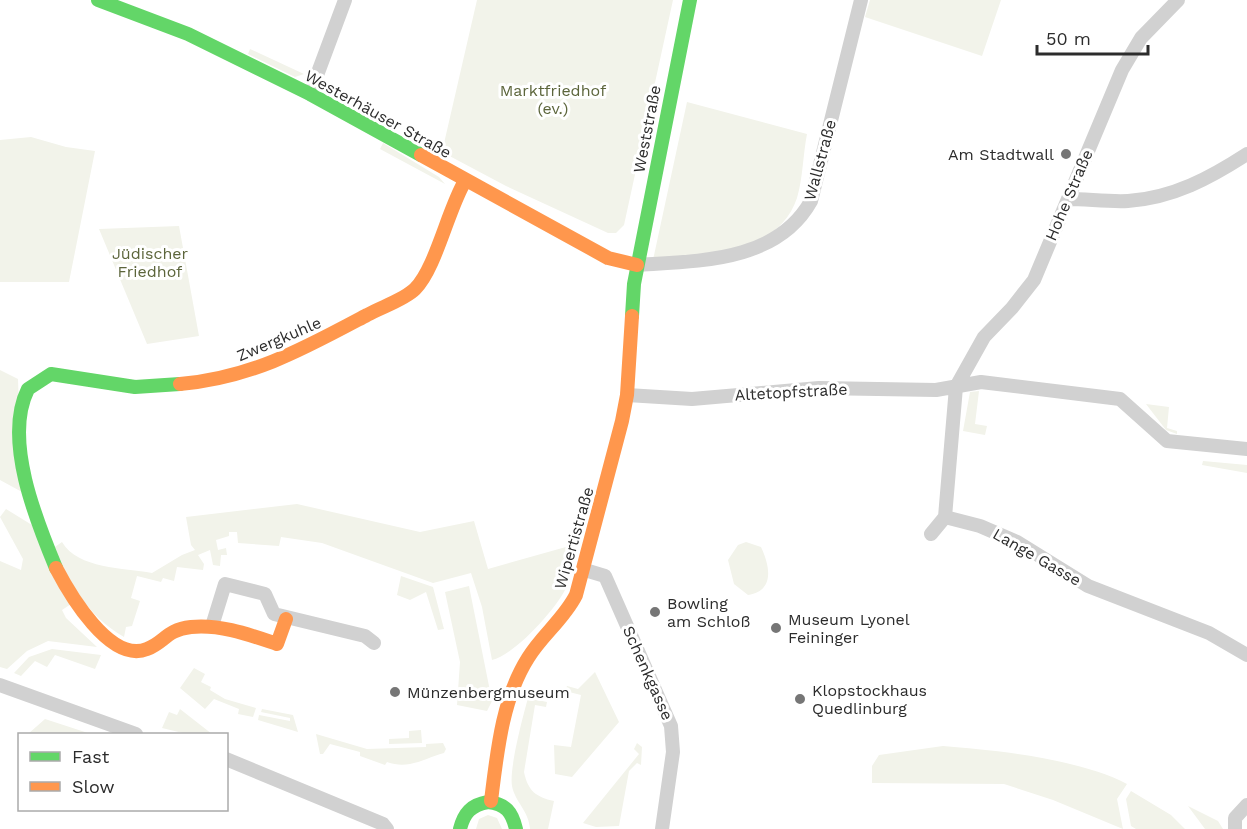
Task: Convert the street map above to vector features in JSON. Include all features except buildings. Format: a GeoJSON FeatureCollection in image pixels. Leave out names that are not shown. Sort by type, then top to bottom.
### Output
{"type":"FeatureCollection","features":[{"type":"Feature","properties":{"kind":"street","name":"Westerhäuser Straße"},"geometry":{"type":"LineString","coordinates":[[98,0],[188,34],[310,94],[608,258],[637,265]]}},
{"type":"Feature","properties":{"kind":"street"},"geometry":{"type":"LineString","coordinates":[[310,94],[345,0]]}},
{"type":"Feature","properties":{"kind":"street","name":"Weststraße"},"geometry":{"type":"LineString","coordinates":[[637,265],[690,0]]}},
{"type":"Feature","properties":{"kind":"street","name":"Wallstraße"},"geometry":{"type":"LineString","coordinates":[[637,265],[707,259],[743,252],[775,240],[802,217],[811,201],[861,0]]}},
{"type":"Feature","properties":{"kind":"street","name":"Hohe Straße"},"geometry":{"type":"LineString","coordinates":[[956,387],[984,337],[1012,308],[1034,280],[1131,52],[1150,27],[1178,0]]}},
{"type":"Feature","properties":{"kind":"street"},"geometry":{"type":"LineString","coordinates":[[1068,199],[1128,201],[1164,195],[1206,179],[1247,154]]}},
{"type":"Feature","properties":{"kind":"street","name":"Zwergkuhle"},"geometry":{"type":"LineString","coordinates":[[212,626],[168,632],[154,647],[144,651],[117,644],[79,608],[54,569],[38,524],[20,428],[20,407],[26,389],[39,379],[51,374],[135,387],[213,381],[255,370],[303,349],[415,290],[424,277],[455,195],[465,181]]}},
{"type":"Feature","properties":{"kind":"street","name":"Wipertistraße"},"geometry":{"type":"LineString","coordinates":[[491,801],[498,751],[521,671],[533,651],[573,603],[585,570],[627,395],[637,265]]}},
{"type":"Feature","properties":{"kind":"street","name":"Altetopfstraße"},"geometry":{"type":"LineString","coordinates":[[627,395],[692,399],[819,388],[936,390],[981,381],[1115,398],[1130,405],[1156,434],[1167,441],[1247,449]]}},
{"type":"Feature","properties":{"kind":"street"},"geometry":{"type":"LineString","coordinates":[[931,534],[945,517],[956,387]]}},
{"type":"Feature","properties":{"kind":"street","name":"Lange Gasse"},"geometry":{"type":"LineString","coordinates":[[945,517],[980,526],[1017,542],[1088,586],[1209,633],[1247,655]]}},
{"type":"Feature","properties":{"kind":"street","name":"Schenkgasse"},"geometry":{"type":"LineString","coordinates":[[585,570],[605,576],[672,730],[673,752],[662,829]]}},
{"type":"Feature","properties":{"kind":"street"},"geometry":{"type":"LineString","coordinates":[[286,619],[277,644],[212,626],[225,584],[265,594],[274,614],[286,619],[364,636],[374,643]]}},
{"type":"Feature","properties":{"kind":"street"},"geometry":{"type":"LineString","coordinates":[[0,685],[131,733]]}},
{"type":"Feature","properties":{"kind":"street"},"geometry":{"type":"LineString","coordinates":[[228,760],[383,824],[387,829]]}},
{"type":"Feature","properties":{"kind":"street"},"geometry":{"type":"LineString","coordinates":[[460,829],[462,819],[470,808],[477,803],[491,801],[499,803],[509,811],[516,829]]}},
{"type":"Feature","properties":{"kind":"street"},"geometry":{"type":"LineString","coordinates":[[1234,825],[1239,812],[1247,805]]}},
{"type":"Feature","properties":{"kind":"green space","name":"Marktfriedhof (ev.)"},"geometry":{"type":"Polygon","coordinates":[[[477,0],[673,0],[624,225],[616,233],[608,233],[506,186],[442,152],[477,0]]]}},
{"type":"Feature","properties":{"kind":"green space"},"geometry":{"type":"Polygon","coordinates":[[[870,0],[1001,0],[982,56],[865,17],[870,0]]]}},
{"type":"Feature","properties":{"kind":"green space"},"geometry":{"type":"Polygon","coordinates":[[[250,49],[304,74],[295,77],[248,54],[250,49]]]}},
{"type":"Feature","properties":{"kind":"green space"},"geometry":{"type":"Polygon","coordinates":[[[687,102],[807,134],[799,190],[787,217],[773,231],[756,242],[715,254],[653,260],[687,102]]]}},
{"type":"Feature","properties":{"kind":"green space"},"geometry":{"type":"Polygon","coordinates":[[[31,137],[66,147],[95,151],[69,282],[0,282],[0,140],[31,137]]]}},
{"type":"Feature","properties":{"kind":"green space"},"geometry":{"type":"Polygon","coordinates":[[[383,143],[439,177],[445,184],[380,149],[383,143]]]}},
{"type":"Feature","properties":{"kind":"green space","name":"Jüdischer Friedhof"},"geometry":{"type":"Polygon","coordinates":[[[179,226],[199,336],[147,344],[99,229],[179,226]]]}},
{"type":"Feature","properties":{"kind":"green space"},"geometry":{"type":"Polygon","coordinates":[[[0,370],[18,379],[22,492],[0,480],[0,370]]]}},
{"type":"Feature","properties":{"kind":"green space"},"geometry":{"type":"Polygon","coordinates":[[[979,391],[975,424],[987,426],[985,435],[963,431],[970,392],[979,391]]]}},
{"type":"Feature","properties":{"kind":"green space"},"geometry":{"type":"Polygon","coordinates":[[[1146,404],[1169,407],[1167,428],[1177,431],[1177,434],[1166,430],[1146,404]]]}},
{"type":"Feature","properties":{"kind":"green space"},"geometry":{"type":"Polygon","coordinates":[[[1203,461],[1247,465],[1247,473],[1202,465],[1203,461]]]}},
{"type":"Feature","properties":{"kind":"green space"},"geometry":{"type":"Polygon","coordinates":[[[297,504],[420,532],[474,521],[488,569],[573,545],[570,576],[555,606],[535,629],[512,649],[492,660],[482,607],[471,573],[433,583],[322,543],[281,537],[279,546],[238,543],[237,532],[229,532],[229,536],[216,540],[218,550],[226,548],[227,555],[221,555],[220,566],[213,565],[210,550],[198,555],[204,564],[203,570],[177,567],[174,581],[163,578],[161,582],[137,576],[131,598],[140,601],[132,626],[126,627],[124,637],[90,609],[52,549],[62,542],[69,551],[90,562],[152,573],[195,550],[191,545],[186,517],[297,504]]]}},
{"type":"Feature","properties":{"kind":"green space"},"geometry":{"type":"Polygon","coordinates":[[[6,509],[32,525],[71,604],[62,610],[66,618],[97,647],[48,641],[27,651],[7,669],[0,667],[0,561],[21,570],[23,559],[0,517],[6,509]]]}},
{"type":"Feature","properties":{"kind":"green space"},"geometry":{"type":"Polygon","coordinates":[[[746,542],[761,547],[768,569],[768,577],[763,588],[757,593],[748,595],[734,584],[728,560],[738,545],[746,542]]]}},
{"type":"Feature","properties":{"kind":"green space"},"geometry":{"type":"Polygon","coordinates":[[[401,576],[433,587],[444,629],[438,630],[426,592],[410,600],[397,595],[401,576]]]}},
{"type":"Feature","properties":{"kind":"green space"},"geometry":{"type":"Polygon","coordinates":[[[469,586],[492,701],[487,711],[457,705],[460,662],[445,592],[469,586]]]}},
{"type":"Feature","properties":{"kind":"green space"},"geometry":{"type":"Polygon","coordinates":[[[52,649],[101,655],[95,669],[55,655],[47,667],[35,661],[21,676],[14,673],[29,657],[52,649]]]}},
{"type":"Feature","properties":{"kind":"green space"},"geometry":{"type":"Polygon","coordinates":[[[194,668],[205,674],[201,682],[211,687],[210,690],[225,699],[256,708],[253,717],[238,714],[239,709],[214,699],[205,709],[180,688],[194,668]]]}},
{"type":"Feature","properties":{"kind":"green space"},"geometry":{"type":"Polygon","coordinates":[[[595,672],[619,722],[572,777],[555,774],[554,745],[571,747],[581,695],[565,691],[567,686],[578,689],[595,672]]]}},
{"type":"Feature","properties":{"kind":"green space"},"geometry":{"type":"Polygon","coordinates":[[[528,698],[547,702],[546,707],[535,705],[524,772],[534,792],[554,801],[548,829],[530,829],[527,817],[512,786],[514,755],[528,698]]]}},
{"type":"Feature","properties":{"kind":"green space"},"geometry":{"type":"Polygon","coordinates":[[[180,709],[211,733],[183,733],[162,728],[169,712],[177,715],[180,709]]]}},
{"type":"Feature","properties":{"kind":"green space"},"geometry":{"type":"Polygon","coordinates":[[[262,709],[293,715],[298,732],[258,720],[259,715],[290,721],[290,718],[261,712],[262,709]]]}},
{"type":"Feature","properties":{"kind":"green space"},"geometry":{"type":"Polygon","coordinates":[[[45,719],[88,733],[29,733],[45,719]]]}},
{"type":"Feature","properties":{"kind":"green space"},"geometry":{"type":"Polygon","coordinates":[[[421,730],[422,743],[389,744],[389,739],[409,738],[409,731],[421,730]]]}},
{"type":"Feature","properties":{"kind":"green space"},"geometry":{"type":"Polygon","coordinates":[[[316,734],[367,749],[426,747],[426,744],[443,743],[446,749],[444,753],[410,764],[387,762],[385,765],[360,756],[360,752],[330,744],[323,754],[320,754],[316,734]]]}},
{"type":"Feature","properties":{"kind":"green space"},"geometry":{"type":"Polygon","coordinates":[[[637,743],[642,747],[641,765],[637,763],[629,771],[619,826],[596,827],[583,823],[639,754],[634,749],[637,743]]]}},
{"type":"Feature","properties":{"kind":"green space"},"geometry":{"type":"Polygon","coordinates":[[[943,746],[1037,757],[1108,775],[1127,784],[1117,799],[1123,829],[1053,800],[1004,784],[872,783],[872,766],[879,755],[943,746]]]}},
{"type":"Feature","properties":{"kind":"green space"},"geometry":{"type":"Polygon","coordinates":[[[1131,791],[1171,815],[1185,829],[1136,829],[1131,826],[1126,799],[1131,791]]]}},
{"type":"Feature","properties":{"kind":"green space"},"geometry":{"type":"Polygon","coordinates":[[[1188,806],[1218,821],[1223,829],[1205,829],[1188,806]]]}},
{"type":"Feature","properties":{"kind":"green space"},"geometry":{"type":"Polygon","coordinates":[[[488,815],[497,818],[502,829],[476,829],[479,819],[488,815]]]}},
{"type":"Feature","properties":{"kind":"traffic: fast"},"geometry":{"type":"LineString","coordinates":[[98,0],[188,34],[310,94],[421,155]]}},
{"type":"Feature","properties":{"kind":"traffic: fast"},"geometry":{"type":"LineString","coordinates":[[632,316],[634,284],[690,0]]}},
{"type":"Feature","properties":{"kind":"traffic: fast"},"geometry":{"type":"LineString","coordinates":[[56,568],[32,503],[21,455],[19,431],[21,409],[28,389],[51,374],[135,387],[180,384]]}},
{"type":"Feature","properties":{"kind":"traffic: fast"},"geometry":{"type":"LineString","coordinates":[[460,829],[469,811],[477,805],[488,802],[504,807],[516,829]]}},
{"type":"Feature","properties":{"kind":"traffic: slow"},"geometry":{"type":"LineString","coordinates":[[421,155],[608,258],[637,265]]}},
{"type":"Feature","properties":{"kind":"traffic: slow"},"geometry":{"type":"LineString","coordinates":[[180,384],[231,375],[277,360],[410,293],[422,279],[436,253],[465,181]]}},
{"type":"Feature","properties":{"kind":"traffic: slow"},"geometry":{"type":"LineString","coordinates":[[491,801],[502,727],[519,674],[528,658],[576,595],[622,421],[627,395],[632,316]]}},
{"type":"Feature","properties":{"kind":"traffic: slow"},"geometry":{"type":"LineString","coordinates":[[56,568],[92,624],[105,637],[133,651],[147,649],[176,631],[202,626],[246,634],[277,644],[286,619]]}},
{"type":"Feature","properties":{"kind":"place","name":"Am Stadtwall"},"geometry":{"type":"Point","coordinates":[1066,154]}},
{"type":"Feature","properties":{"kind":"place","name":"Bowling am Schloß"},"geometry":{"type":"Point","coordinates":[655,612]}},
{"type":"Feature","properties":{"kind":"place","name":"Museum Lyonel Feininger"},"geometry":{"type":"Point","coordinates":[776,628]}},
{"type":"Feature","properties":{"kind":"place","name":"Münzenbergmuseum"},"geometry":{"type":"Point","coordinates":[395,692]}},
{"type":"Feature","properties":{"kind":"place","name":"Klopstockhaus Quedlinburg"},"geometry":{"type":"Point","coordinates":[800,699]}}]}
